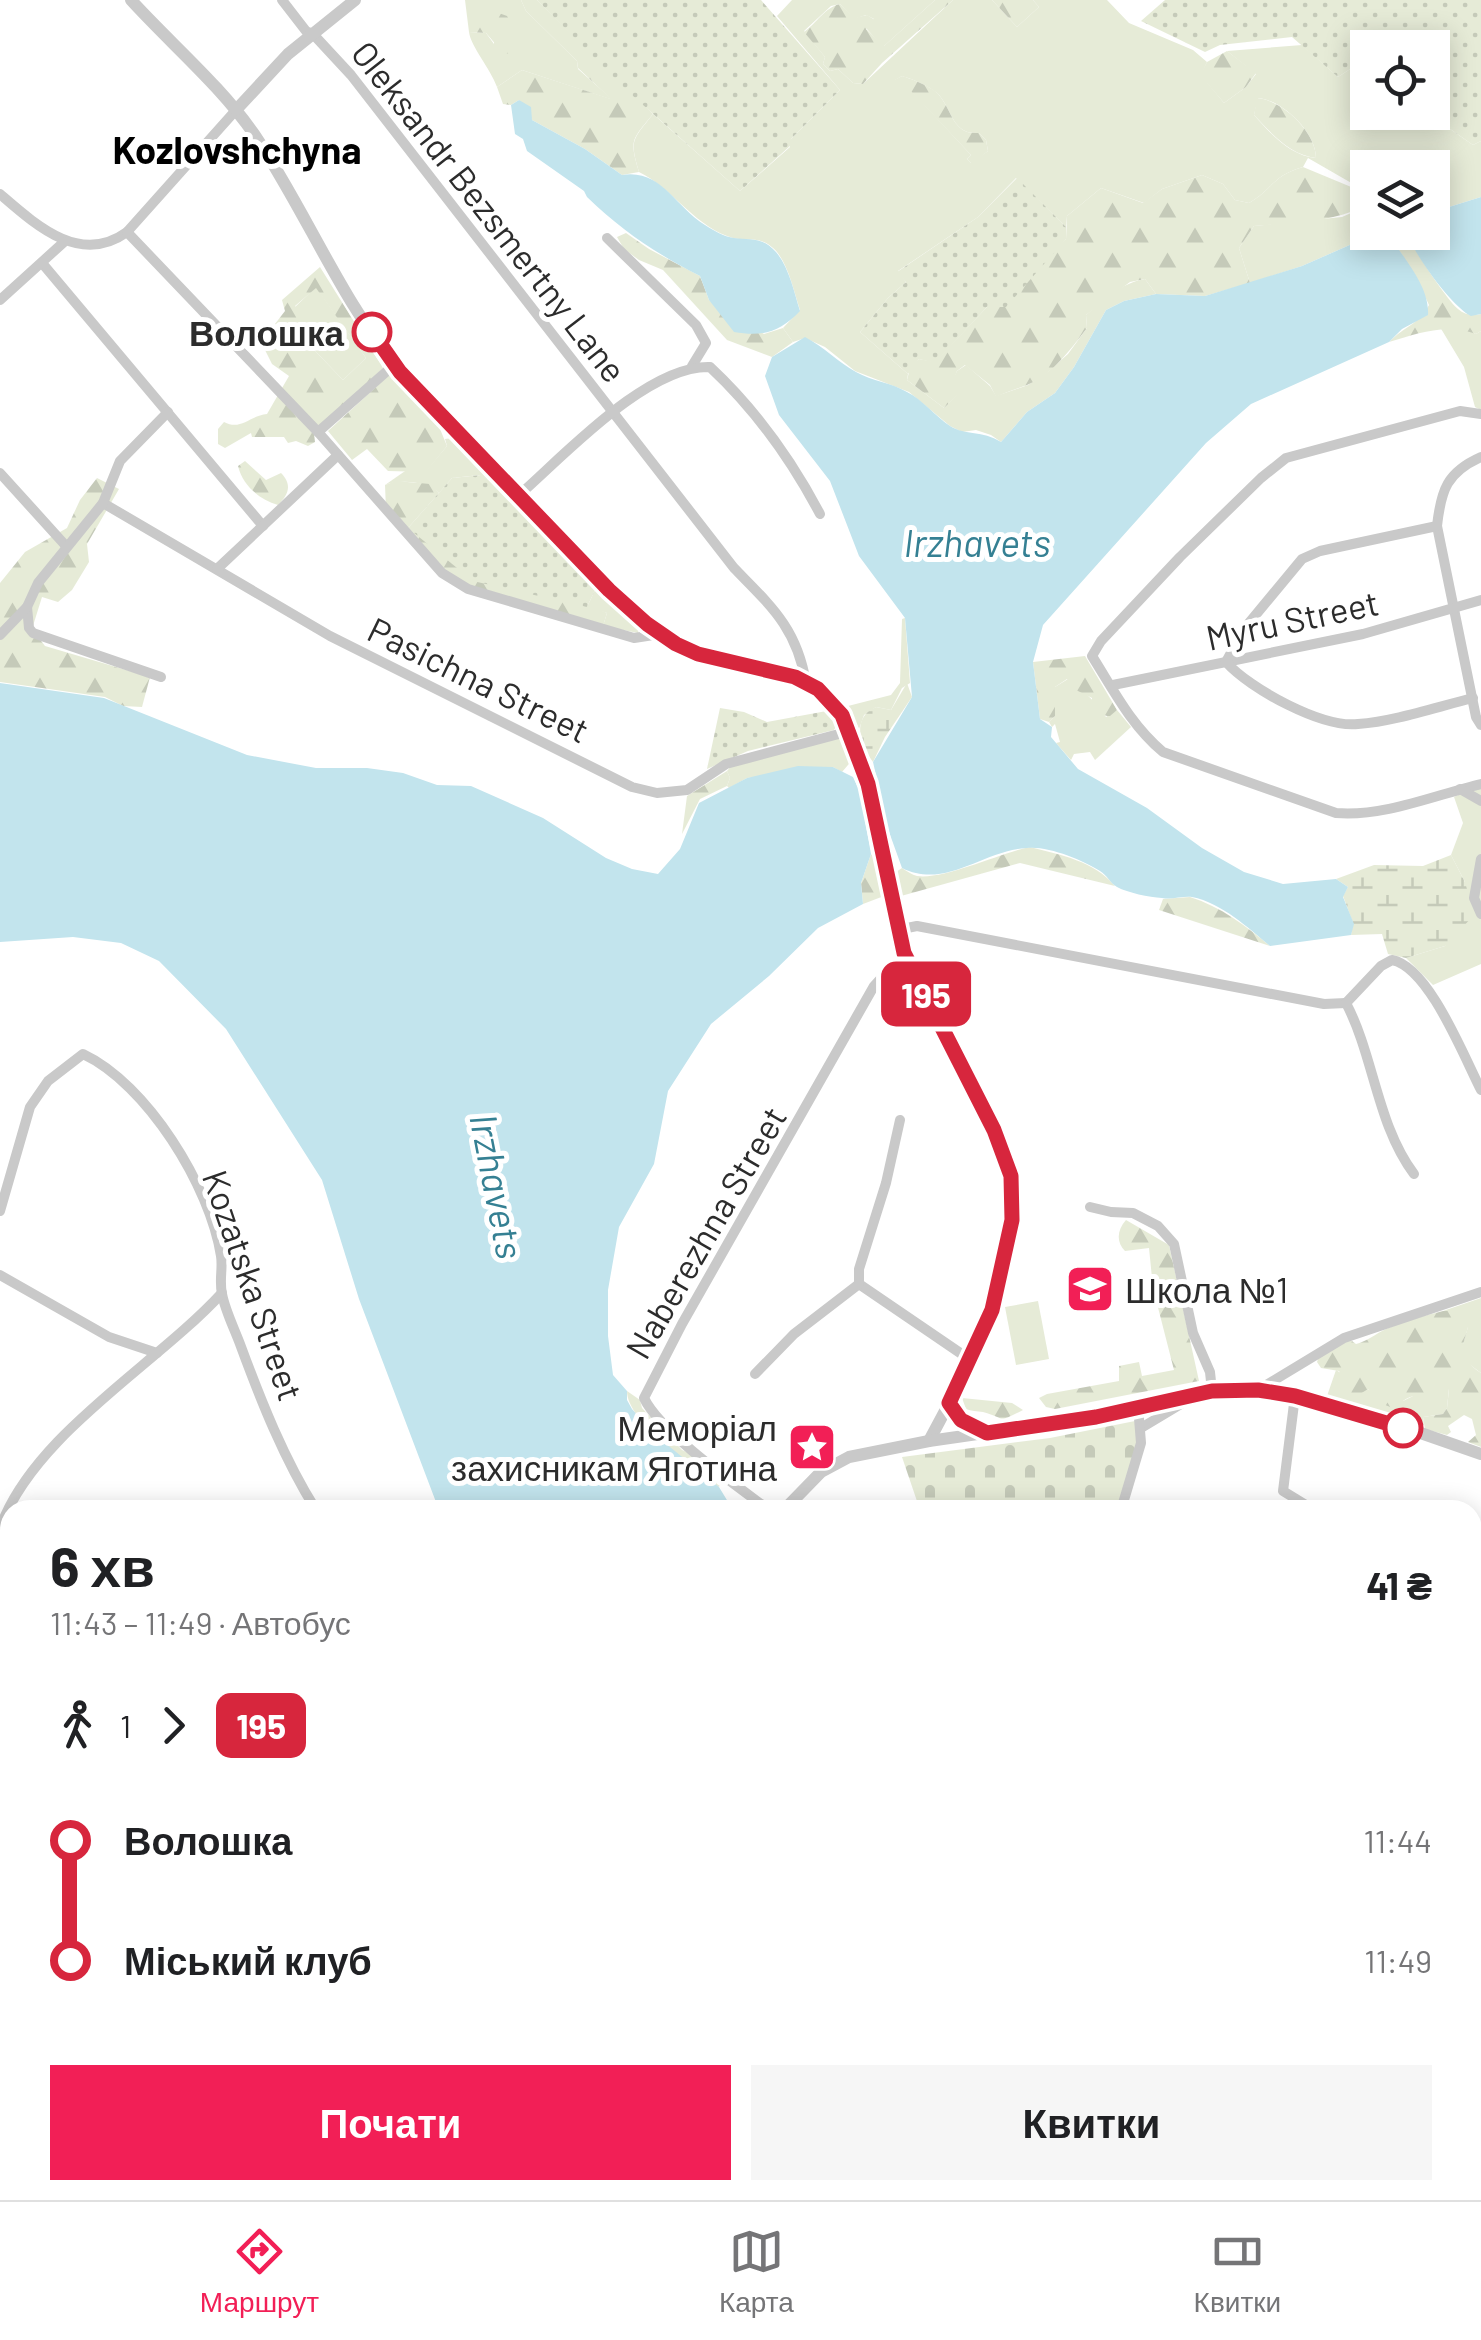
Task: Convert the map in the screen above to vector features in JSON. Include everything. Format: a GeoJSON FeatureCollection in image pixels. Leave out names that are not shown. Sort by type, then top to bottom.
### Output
{"type":"FeatureCollection","features":[{"type":"Feature","properties":{"kind":"street"},"geometry":{"type":"LineString","coordinates":[[131,0],[236,110],[255,136],[324,259],[394,364],[609,590],[660,634],[698,654],[806,682],[836,707],[850,731],[868,784],[904,953],[994,1130],[1011,1176],[1012,1220],[992,1310],[929,1441]]}},
{"type":"Feature","properties":{"kind":"street","name":"Oleksandr Bezsmertny Lane"},"geometry":{"type":"LineString","coordinates":[[282,0],[306,31],[352,75],[734,568],[784,619],[803,664],[806,682]]}},
{"type":"Feature","properties":{"kind":"street"},"geometry":{"type":"LineString","coordinates":[[0,194],[29,220],[64,242],[105,245],[127,232],[288,54],[356,0]]}},
{"type":"Feature","properties":{"kind":"street"},"geometry":{"type":"LineString","coordinates":[[127,232],[318,432],[442,573],[468,589],[634,638],[660,634]]}},
{"type":"Feature","properties":{"kind":"street"},"geometry":{"type":"LineString","coordinates":[[607,238],[696,326],[706,343],[692,366],[710,367],[736,392],[794,465],[820,514]]}},
{"type":"Feature","properties":{"kind":"street"},"geometry":{"type":"LineString","coordinates":[[0,300],[64,242]]}},
{"type":"Feature","properties":{"kind":"street"},"geometry":{"type":"LineString","coordinates":[[42,263],[262,526]]}},
{"type":"Feature","properties":{"kind":"street"},"geometry":{"type":"LineString","coordinates":[[318,432],[394,364]]}},
{"type":"Feature","properties":{"kind":"street","name":"Oleksandr Bezsmertny Lane"},"geometry":{"type":"LineString","coordinates":[[614,412],[656,382],[692,366]]}},
{"type":"Feature","properties":{"kind":"street"},"geometry":{"type":"LineString","coordinates":[[1481,414],[1460,410],[1286,458],[1180,557],[1101,640],[1092,656],[1113,685],[1126,713],[1163,752],[1336,814],[1353,815],[1481,784]]}},
{"type":"Feature","properties":{"kind":"street"},"geometry":{"type":"LineString","coordinates":[[0,635],[27,606],[38,583],[103,503],[120,462],[168,412]]}},
{"type":"Feature","properties":{"kind":"street"},"geometry":{"type":"LineString","coordinates":[[518,496],[614,412]]}},
{"type":"Feature","properties":{"kind":"street"},"geometry":{"type":"LineString","coordinates":[[217,569],[338,455]]}},
{"type":"Feature","properties":{"kind":"street"},"geometry":{"type":"LineString","coordinates":[[1481,457],[1460,466],[1451,478],[1440,498],[1437,526],[1476,717],[1481,725]]}},
{"type":"Feature","properties":{"kind":"street"},"geometry":{"type":"LineString","coordinates":[[0,473],[66,546]]}},
{"type":"Feature","properties":{"kind":"street","name":"Pasichna Street"},"geometry":{"type":"LineString","coordinates":[[103,503],[330,636],[632,786],[656,793],[687,790],[726,764],[850,731]]}},
{"type":"Feature","properties":{"kind":"street"},"geometry":{"type":"LineString","coordinates":[[1437,526],[1320,551],[1302,559],[1244,630],[1226,662],[1262,692],[1331,720],[1354,725],[1473,698]]}},
{"type":"Feature","properties":{"kind":"street","name":"Myru Street"},"geometry":{"type":"LineString","coordinates":[[1113,685],[1363,634],[1481,600]]}},
{"type":"Feature","properties":{"kind":"street"},"geometry":{"type":"LineString","coordinates":[[27,606],[33,633],[161,676]]}},
{"type":"Feature","properties":{"kind":"street"},"geometry":{"type":"LineString","coordinates":[[1460,789],[1481,800]]}},
{"type":"Feature","properties":{"kind":"street"},"geometry":{"type":"LineString","coordinates":[[1481,859],[1474,898],[1481,914]]}},
{"type":"Feature","properties":{"kind":"street"},"geometry":{"type":"LineString","coordinates":[[897,930],[916,926],[1324,1004],[1346,1003],[1381,966],[1392,960],[1406,964],[1426,986],[1481,1090]]}},
{"type":"Feature","properties":{"kind":"street","name":"Naberezhna Street"},"geometry":{"type":"LineString","coordinates":[[756,1500],[688,1446],[649,1408],[644,1398],[874,986],[904,953]]}},
{"type":"Feature","properties":{"kind":"street"},"geometry":{"type":"LineString","coordinates":[[1346,1003],[1378,1095],[1414,1174]]}},
{"type":"Feature","properties":{"kind":"street","name":"Kozatska Street"},"geometry":{"type":"LineString","coordinates":[[0,1211],[30,1107],[48,1081],[83,1054],[126,1081],[160,1124],[200,1191],[221,1255],[222,1294],[262,1402],[310,1500]]}},
{"type":"Feature","properties":{"kind":"street"},"geometry":{"type":"LineString","coordinates":[[859,1284],[859,1269],[882,1198],[900,1120]]}},
{"type":"Feature","properties":{"kind":"street"},"geometry":{"type":"LineString","coordinates":[[1090,1206],[1133,1213],[1158,1226],[1174,1244],[1193,1333],[1210,1372],[1205,1392],[1141,1428]]}},
{"type":"Feature","properties":{"kind":"street"},"geometry":{"type":"LineString","coordinates":[[0,1274],[109,1337],[157,1354]]}},
{"type":"Feature","properties":{"kind":"street"},"geometry":{"type":"LineString","coordinates":[[859,1284],[970,1359]]}},
{"type":"Feature","properties":{"kind":"street"},"geometry":{"type":"LineString","coordinates":[[755,1374],[794,1334],[859,1284]]}},
{"type":"Feature","properties":{"kind":"street"},"geometry":{"type":"LineString","coordinates":[[1258,1390],[1344,1338],[1481,1292]]}},
{"type":"Feature","properties":{"kind":"street"},"geometry":{"type":"LineString","coordinates":[[13,1500],[54,1446],[222,1294]]}},
{"type":"Feature","properties":{"kind":"street"},"geometry":{"type":"LineString","coordinates":[[794,1500],[821,1472],[849,1457],[929,1441],[1096,1417],[1205,1392],[1258,1390],[1295,1396],[1481,1454]]}},
{"type":"Feature","properties":{"kind":"street"},"geometry":{"type":"LineString","coordinates":[[1295,1396],[1283,1490],[1298,1500]]}},
{"type":"Feature","properties":{"kind":"street"},"geometry":{"type":"LineString","coordinates":[[949,1403],[961,1420],[987,1433]]}},
{"type":"Feature","properties":{"kind":"street"},"geometry":{"type":"LineString","coordinates":[[1124,1500],[1138,1454],[1138,1406]]}},
{"type":"Feature","properties":{"kind":"green space"},"geometry":{"type":"Polygon","coordinates":[[[465,0],[495,0],[496,12],[507,16],[520,39],[515,52],[504,54],[486,33],[469,32],[465,0]]]}},
{"type":"Feature","properties":{"kind":"green space"},"geometry":{"type":"Polygon","coordinates":[[[495,0],[521,0],[526,11],[577,61],[578,69],[613,100],[522,70],[497,87],[469,32],[486,33],[494,44],[495,0]]]}},
{"type":"Feature","properties":{"kind":"green space"},"geometry":{"type":"Polygon","coordinates":[[[521,0],[537,0],[653,114],[634,140],[639,172],[622,175],[532,120],[519,100],[503,104],[497,87],[522,70],[611,99],[526,11],[521,0]]]}},
{"type":"Feature","properties":{"kind":"green space"},"geometry":{"type":"Polygon","coordinates":[[[537,0],[761,0],[840,90],[791,139],[790,146],[740,191],[625,89],[537,0]]]}},
{"type":"Feature","properties":{"kind":"green space"},"geometry":{"type":"Polygon","coordinates":[[[792,0],[935,0],[883,47],[866,28],[874,19],[866,15],[854,19],[840,4],[831,6],[804,31],[825,57],[823,64],[830,71],[838,69],[853,83],[863,84],[953,0],[992,0],[1017,27],[1039,7],[1033,0],[1107,0],[1129,23],[1193,50],[1207,62],[1201,75],[1224,103],[1256,74],[1227,51],[1302,45],[1338,77],[1350,69],[1350,130],[1450,129],[1473,145],[1481,141],[1481,197],[1450,207],[1450,150],[1350,150],[1350,182],[1308,158],[1303,167],[1279,178],[1249,203],[1235,200],[1223,184],[1202,175],[1162,189],[1144,203],[1101,188],[1067,216],[1066,227],[1016,178],[978,217],[898,271],[906,282],[860,332],[908,374],[907,380],[944,408],[962,390],[953,379],[966,365],[996,396],[1028,385],[1068,354],[1087,328],[1086,315],[1113,293],[1145,279],[1156,294],[1124,301],[1106,310],[1055,393],[1027,412],[1001,442],[976,430],[962,432],[950,426],[909,392],[855,371],[825,347],[805,338],[793,342],[783,328],[800,310],[777,252],[764,242],[734,238],[714,230],[639,172],[635,140],[653,114],[740,191],[790,147],[790,140],[840,90],[777,16],[792,0]],[[902,76],[895,80],[901,89],[906,85],[971,155],[967,159],[971,163],[988,151],[986,140],[959,126],[936,92],[902,76]],[[1258,98],[1254,115],[1289,148],[1316,158],[1304,128],[1287,111],[1258,98]]]}},
{"type":"Feature","properties":{"kind":"green space"},"geometry":{"type":"Polygon","coordinates":[[[935,0],[953,0],[863,84],[853,83],[838,69],[830,71],[823,64],[825,57],[804,32],[840,4],[854,18],[867,15],[875,20],[866,29],[884,46],[935,0]]]}},
{"type":"Feature","properties":{"kind":"green space"},"geometry":{"type":"Polygon","coordinates":[[[992,0],[1033,0],[1039,7],[1017,27],[992,0]]]}},
{"type":"Feature","properties":{"kind":"green space"},"geometry":{"type":"Polygon","coordinates":[[[1165,0],[1481,0],[1481,141],[1473,145],[1450,129],[1450,30],[1350,30],[1350,69],[1338,77],[1292,37],[1220,45],[1205,52],[1141,21],[1165,0]]]}},
{"type":"Feature","properties":{"kind":"green space"},"geometry":{"type":"Polygon","coordinates":[[[1227,51],[1256,73],[1246,87],[1224,103],[1200,75],[1207,62],[1227,51]]]}},
{"type":"Feature","properties":{"kind":"green space"},"geometry":{"type":"Polygon","coordinates":[[[902,76],[936,92],[959,126],[986,140],[988,151],[972,164],[967,159],[971,155],[906,86],[901,90],[894,80],[902,76]]]}},
{"type":"Feature","properties":{"kind":"green space"},"geometry":{"type":"Polygon","coordinates":[[[1257,98],[1277,105],[1296,119],[1310,138],[1316,158],[1289,148],[1267,129],[1254,115],[1257,98]]]}},
{"type":"Feature","properties":{"kind":"green space"},"geometry":{"type":"Polygon","coordinates":[[[1303,167],[1350,187],[1350,212],[1326,219],[1254,226],[1239,248],[1250,283],[1205,296],[1156,294],[1145,279],[1130,282],[1086,315],[1087,328],[1053,368],[1027,385],[996,397],[990,385],[965,365],[954,379],[963,390],[944,408],[907,380],[910,368],[919,359],[935,362],[987,307],[1066,239],[1067,216],[1101,188],[1143,203],[1162,189],[1202,175],[1223,184],[1235,200],[1249,203],[1285,174],[1303,167]]]}},
{"type":"Feature","properties":{"kind":"green space"},"geometry":{"type":"Polygon","coordinates":[[[1017,178],[1066,227],[1066,239],[1006,307],[987,307],[935,363],[919,359],[908,374],[860,332],[906,282],[897,272],[978,217],[1017,178]]]}},
{"type":"Feature","properties":{"kind":"green space"},"geometry":{"type":"Polygon","coordinates":[[[1350,213],[1350,245],[1250,283],[1239,248],[1254,226],[1350,213]]]}},
{"type":"Feature","properties":{"kind":"green space"},"geometry":{"type":"Polygon","coordinates":[[[626,233],[700,276],[709,300],[764,334],[783,328],[793,342],[772,357],[727,340],[663,270],[624,249],[617,237],[626,233]]]}},
{"type":"Feature","properties":{"kind":"green space"},"geometry":{"type":"Polygon","coordinates":[[[1399,250],[1416,250],[1453,304],[1466,314],[1481,314],[1481,331],[1476,334],[1432,330],[1389,342],[1429,305],[1399,250]]]}},
{"type":"Feature","properties":{"kind":"green space"},"geometry":{"type":"Polygon","coordinates":[[[320,267],[383,368],[314,434],[315,442],[308,446],[296,441],[288,443],[284,437],[252,437],[251,433],[225,448],[218,444],[218,429],[224,422],[240,424],[267,414],[289,376],[272,364],[261,342],[285,311],[282,300],[320,267]],[[316,288],[295,306],[308,322],[297,332],[343,380],[366,358],[316,288]]]}},
{"type":"Feature","properties":{"kind":"green space"},"geometry":{"type":"Polygon","coordinates":[[[316,287],[366,358],[343,380],[297,332],[295,307],[316,287]]]}},
{"type":"Feature","properties":{"kind":"green space"},"geometry":{"type":"Polygon","coordinates":[[[1440,327],[1461,328],[1476,334],[1481,331],[1481,410],[1475,407],[1464,367],[1440,327]]]}},
{"type":"Feature","properties":{"kind":"green space"},"geometry":{"type":"Polygon","coordinates":[[[389,375],[438,424],[447,446],[426,472],[388,471],[367,449],[352,460],[328,431],[389,375]]]}},
{"type":"Feature","properties":{"kind":"green space"},"geometry":{"type":"Polygon","coordinates":[[[452,438],[499,487],[480,475],[452,478],[439,493],[413,482],[385,485],[408,469],[426,471],[447,446],[445,439],[452,438]]]}},
{"type":"Feature","properties":{"kind":"green space"},"geometry":{"type":"Polygon","coordinates":[[[245,461],[266,480],[281,473],[285,477],[288,490],[278,505],[248,486],[238,466],[245,461]]]}},
{"type":"Feature","properties":{"kind":"green space"},"geometry":{"type":"Polygon","coordinates":[[[481,475],[499,487],[597,586],[587,607],[473,581],[408,528],[452,478],[481,475]]]}},
{"type":"Feature","properties":{"kind":"green space"},"geometry":{"type":"Polygon","coordinates":[[[97,478],[119,489],[87,544],[89,562],[72,590],[58,602],[42,597],[32,629],[45,646],[150,677],[142,707],[123,706],[105,697],[0,682],[0,583],[25,552],[67,528],[80,500],[97,478]]]}},
{"type":"Feature","properties":{"kind":"green space"},"geometry":{"type":"Polygon","coordinates":[[[396,481],[430,484],[439,493],[408,528],[607,613],[603,626],[469,587],[439,567],[386,510],[385,485],[396,481]]]}},
{"type":"Feature","properties":{"kind":"green space"},"geometry":{"type":"Polygon","coordinates":[[[597,586],[640,624],[638,633],[603,626],[607,613],[587,607],[597,586]]]}},
{"type":"Feature","properties":{"kind":"green space"},"geometry":{"type":"Polygon","coordinates":[[[905,618],[910,683],[902,688],[891,710],[876,707],[864,715],[859,729],[848,706],[891,695],[900,683],[905,618]]]}},
{"type":"Feature","properties":{"kind":"green space"},"geometry":{"type":"Polygon","coordinates":[[[1085,656],[1117,710],[1110,716],[1100,713],[1092,698],[1076,690],[1067,679],[1055,687],[1055,716],[1049,722],[1040,719],[1033,662],[1085,656]]]}},
{"type":"Feature","properties":{"kind":"green space"},"geometry":{"type":"Polygon","coordinates":[[[1068,679],[1106,717],[1117,710],[1131,727],[1095,760],[1090,752],[1074,754],[1071,760],[1056,743],[1060,742],[1055,724],[1052,727],[1049,722],[1055,716],[1055,687],[1068,679]]]}},
{"type":"Feature","properties":{"kind":"green space"},"geometry":{"type":"Polygon","coordinates":[[[907,683],[912,697],[873,762],[860,732],[863,718],[876,707],[891,710],[907,683]]]}},
{"type":"Feature","properties":{"kind":"green space"},"geometry":{"type":"Polygon","coordinates":[[[720,708],[744,712],[767,722],[832,710],[840,721],[834,730],[748,751],[707,769],[720,708]]]}},
{"type":"Feature","properties":{"kind":"green space"},"geometry":{"type":"Polygon","coordinates":[[[834,738],[847,744],[854,758],[842,772],[833,767],[747,778],[727,786],[727,771],[732,765],[834,738]]]}},
{"type":"Feature","properties":{"kind":"green space"},"geometry":{"type":"Polygon","coordinates":[[[727,771],[727,786],[700,799],[682,834],[687,796],[727,771]]]}},
{"type":"Feature","properties":{"kind":"green space"},"geometry":{"type":"Polygon","coordinates":[[[1481,784],[1481,964],[1433,985],[1406,958],[1445,946],[1465,882],[1451,855],[1463,823],[1454,797],[1481,784]]]}},
{"type":"Feature","properties":{"kind":"green space"},"geometry":{"type":"Polygon","coordinates":[[[1030,847],[1087,865],[1115,886],[1020,863],[901,896],[897,890],[896,872],[902,868],[917,876],[942,874],[1030,847]]]}},
{"type":"Feature","properties":{"kind":"green space"},"geometry":{"type":"Polygon","coordinates":[[[871,854],[879,863],[884,896],[863,904],[861,883],[871,854]]]}},
{"type":"Feature","properties":{"kind":"green space"},"geometry":{"type":"Polygon","coordinates":[[[1451,855],[1465,882],[1474,915],[1445,946],[1406,958],[1388,954],[1382,934],[1351,935],[1353,923],[1343,896],[1348,887],[1336,879],[1374,865],[1423,866],[1451,855]]]}},
{"type":"Feature","properties":{"kind":"green space"},"geometry":{"type":"Polygon","coordinates":[[[1190,897],[1232,917],[1270,946],[1159,910],[1163,899],[1190,897]]]}},
{"type":"Feature","properties":{"kind":"green space"},"geometry":{"type":"Polygon","coordinates":[[[1126,1220],[1169,1245],[1199,1381],[1055,1409],[1046,1407],[1039,1398],[1047,1394],[1119,1381],[1119,1366],[1139,1362],[1142,1376],[1174,1370],[1153,1288],[1149,1248],[1125,1251],[1119,1236],[1126,1220]]]}},
{"type":"Feature","properties":{"kind":"green space"},"geometry":{"type":"Polygon","coordinates":[[[1481,1298],[1481,1373],[1465,1361],[1461,1351],[1468,1327],[1451,1312],[1443,1311],[1481,1298]]]}},
{"type":"Feature","properties":{"kind":"green space"},"geometry":{"type":"Polygon","coordinates":[[[1038,1301],[1049,1359],[1016,1365],[1005,1307],[1038,1301]]]}},
{"type":"Feature","properties":{"kind":"green space"},"geometry":{"type":"Polygon","coordinates":[[[1443,1311],[1459,1311],[1470,1318],[1463,1354],[1481,1373],[1481,1447],[1468,1442],[1476,1435],[1472,1419],[1464,1415],[1448,1426],[1451,1432],[1447,1435],[1425,1429],[1423,1417],[1443,1414],[1447,1408],[1449,1389],[1434,1400],[1407,1398],[1400,1411],[1378,1402],[1368,1389],[1360,1394],[1351,1393],[1339,1371],[1321,1368],[1317,1362],[1319,1356],[1348,1338],[1356,1344],[1393,1326],[1443,1311]]]}},
{"type":"Feature","properties":{"kind":"green space"},"geometry":{"type":"Polygon","coordinates":[[[1336,1370],[1374,1393],[1403,1401],[1449,1388],[1447,1408],[1443,1414],[1423,1417],[1424,1425],[1331,1399],[1327,1396],[1336,1370]]]}},
{"type":"Feature","properties":{"kind":"green space"},"geometry":{"type":"Polygon","coordinates":[[[627,1391],[640,1400],[642,1408],[682,1450],[698,1457],[723,1478],[719,1487],[650,1431],[638,1417],[627,1391]]]}},
{"type":"Feature","properties":{"kind":"green space"},"geometry":{"type":"Polygon","coordinates":[[[962,1398],[1012,1403],[1023,1410],[1001,1419],[966,1409],[962,1398]]]}},
{"type":"Feature","properties":{"kind":"green space"},"geometry":{"type":"Polygon","coordinates":[[[1140,1420],[1142,1431],[1124,1500],[917,1500],[902,1457],[1050,1438],[1140,1420]]]}},
{"type":"Feature","properties":{"kind":"water"},"geometry":{"type":"Polygon","coordinates":[[[519,100],[531,107],[532,120],[622,175],[636,175],[658,183],[711,229],[771,247],[788,272],[800,311],[770,331],[734,332],[709,300],[700,276],[627,231],[584,191],[527,151],[523,139],[515,134],[511,105],[519,100]]]}},
{"type":"Feature","properties":{"kind":"water"},"geometry":{"type":"Polygon","coordinates":[[[1481,197],[1481,314],[1471,316],[1463,311],[1434,279],[1416,250],[1450,250],[1450,207],[1481,197]]]}},
{"type":"Feature","properties":{"kind":"water","name":"Irzhavets"},"geometry":{"type":"Polygon","coordinates":[[[1350,245],[1350,250],[1399,250],[1425,294],[1428,315],[1402,329],[1389,342],[1251,404],[1206,443],[1043,625],[1033,662],[1040,719],[1052,727],[1051,737],[1078,769],[1147,808],[1202,848],[1244,872],[1283,884],[1336,879],[1348,887],[1343,897],[1354,924],[1351,935],[1270,946],[1234,917],[1203,900],[1127,891],[1093,867],[1045,849],[1011,850],[934,874],[902,868],[888,829],[873,762],[912,697],[905,618],[859,556],[830,481],[779,415],[765,376],[772,357],[805,337],[856,372],[913,395],[950,426],[1001,442],[1027,412],[1055,393],[1106,310],[1124,301],[1156,294],[1205,296],[1302,266],[1350,245]]]}},
{"type":"Feature","properties":{"kind":"water"},"geometry":{"type":"Polygon","coordinates":[[[0,683],[104,698],[247,755],[316,768],[403,773],[437,785],[471,786],[543,818],[606,858],[658,874],[680,849],[699,803],[747,778],[798,766],[833,767],[853,777],[860,792],[871,854],[861,883],[863,904],[818,928],[769,976],[711,1024],[668,1091],[654,1164],[619,1227],[608,1290],[613,1375],[627,1391],[632,1409],[654,1434],[719,1487],[727,1500],[435,1500],[359,1299],[322,1180],[226,1029],[159,961],[121,943],[73,937],[0,942],[0,683]]]}},
{"type":"Feature","properties":{"kind":"bus line","name":"195"},"geometry":{"type":"LineString","coordinates":[[372,332],[400,372],[484,462],[647,624],[698,654],[795,677],[818,689],[842,715],[868,784],[904,953],[994,1130],[1011,1176],[1012,1220],[1005,1263],[992,1310],[949,1403],[961,1420],[987,1433],[1096,1417],[1225,1389],[1295,1396],[1403,1428]]}},
{"type":"Feature","properties":{"kind":"place","name":"Волошка"},"geometry":{"type":"Point","coordinates":[372,332]}},
{"type":"Feature","properties":{"kind":"place","name":"Школа №1"},"geometry":{"type":"Point","coordinates":[1090,1289]}},
{"type":"Feature","properties":{"kind":"place","name":"Меморіал захисникам Яготина"},"geometry":{"type":"Point","coordinates":[812,1447]}},
{"type":"Feature","properties":{"kind":"district","name":"Kozlovshchyna"},"geometry":{"type":"Point","coordinates":[237,149]}}]}
